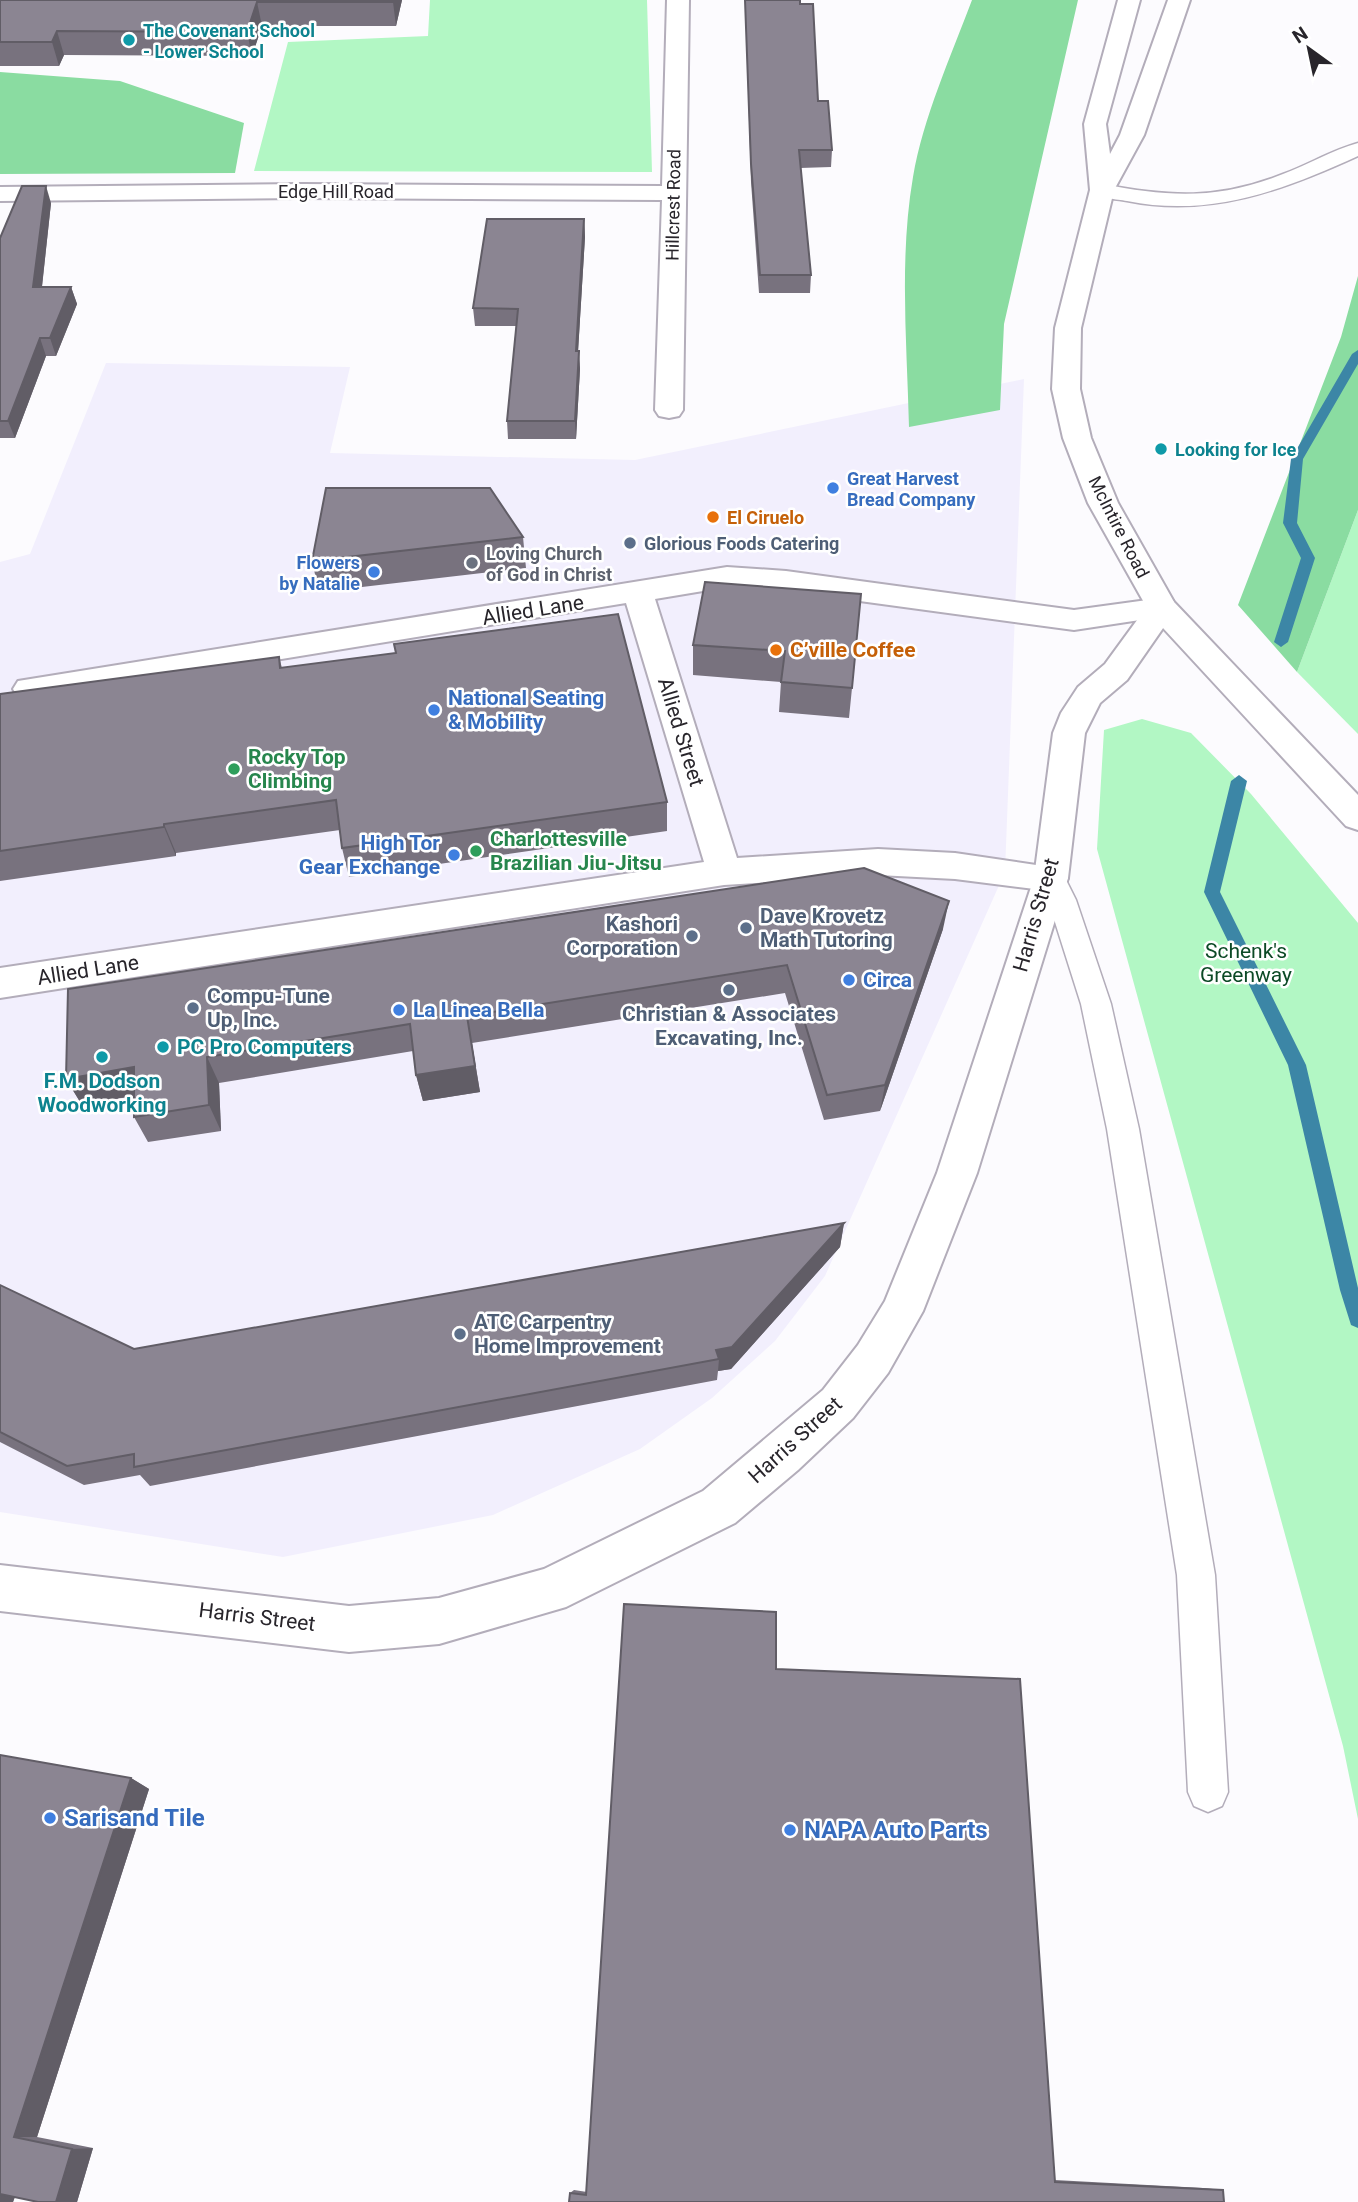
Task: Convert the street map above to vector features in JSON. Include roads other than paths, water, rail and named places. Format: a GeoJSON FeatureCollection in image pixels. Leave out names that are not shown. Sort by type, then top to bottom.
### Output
{"type":"FeatureCollection","features":[{"type":"Feature","properties":{"kind":"street","name":"Hillcrest Road"},"geometry":{"type":"LineString","coordinates":[[669,410],[678,0]]}},
{"type":"Feature","properties":{"kind":"street","name":"McIntire Road"},"geometry":{"type":"LineString","coordinates":[[1129,0],[1095,124],[1102,190],[1068,328],[1066,389],[1077,438],[1102,503],[1162,608],[1358,817]]}},
{"type":"Feature","properties":{"kind":"street"},"geometry":{"type":"LineString","coordinates":[[1102,190],[1132,135],[1179,0]]}},
{"type":"Feature","properties":{"kind":"street","name":"Edge Hill Road"},"geometry":{"type":"LineString","coordinates":[[0,194],[342,191],[673,193]]}},
{"type":"Feature","properties":{"kind":"street","name":"Allied Lane"},"geometry":{"type":"LineString","coordinates":[[20,694],[727,577],[786,581],[1074,620],[1162,608]]}},
{"type":"Feature","properties":{"kind":"street","name":"Allied Street"},"geometry":{"type":"LineString","coordinates":[[638,593],[724,872]]}},
{"type":"Feature","properties":{"kind":"street","name":"Harris Street"},"geometry":{"type":"LineString","coordinates":[[0,1588],[349,1629],[439,1621],[550,1591],[719,1507],[782,1455],[838,1404],[873,1359],[902,1311],[957,1173],[1051,878],[1069,733],[1089,695],[1116,672],[1162,608]]}},
{"type":"Feature","properties":{"kind":"street","name":"Allied Lane"},"geometry":{"type":"LineString","coordinates":[[0,983],[724,872],[878,862],[954,866],[1051,878]]}},
{"type":"Feature","properties":{"kind":"lane"},"geometry":{"type":"LineString","coordinates":[[1102,190],[1167,201],[1231,198],[1294,179],[1358,149]]}},
{"type":"Feature","properties":{"kind":"lane"},"geometry":{"type":"LineString","coordinates":[[1051,878],[1062,900],[1096,1003],[1130,1173],[1196,1575],[1208,1791]]}},
{"type":"Feature","properties":{"kind":"waterway"},"geometry":{"type":"LineString","coordinates":[[1281,642],[1308,558],[1290,523],[1297,459],[1358,354]]}},
{"type":"Feature","properties":{"kind":"waterway"},"geometry":{"type":"LineString","coordinates":[[1239,781],[1212,892],[1297,1065],[1358,1319]]}},
{"type":"Feature","properties":{"kind":"place","name":"The Covenant School - Lower School"},"geometry":{"type":"Point","coordinates":[129,40]}},
{"type":"Feature","properties":{"kind":"place","name":"Looking for Ice"},"geometry":{"type":"Point","coordinates":[1161,449]}},
{"type":"Feature","properties":{"kind":"place","name":"Great Harvest Bread Company"},"geometry":{"type":"Point","coordinates":[833,488]}},
{"type":"Feature","properties":{"kind":"place","name":"El Ciruelo"},"geometry":{"type":"Point","coordinates":[713,517]}},
{"type":"Feature","properties":{"kind":"place","name":"Glorious Foods Catering"},"geometry":{"type":"Point","coordinates":[630,543]}},
{"type":"Feature","properties":{"kind":"place","name":"Loving Church of God in Christ"},"geometry":{"type":"Point","coordinates":[472,563]}},
{"type":"Feature","properties":{"kind":"place","name":"Flowers by Natalie"},"geometry":{"type":"Point","coordinates":[374,572]}},
{"type":"Feature","properties":{"kind":"place","name":"C’ville Coffee"},"geometry":{"type":"Point","coordinates":[776,650]}},
{"type":"Feature","properties":{"kind":"place","name":"National Seating & Mobility"},"geometry":{"type":"Point","coordinates":[434,710]}},
{"type":"Feature","properties":{"kind":"place","name":"Rocky Top Climbing"},"geometry":{"type":"Point","coordinates":[234,769]}},
{"type":"Feature","properties":{"kind":"place","name":"Charlottesville Brazilian Jiu-Jitsu"},"geometry":{"type":"Point","coordinates":[476,851]}},
{"type":"Feature","properties":{"kind":"place","name":"High Tor Gear Exchange"},"geometry":{"type":"Point","coordinates":[454,855]}},
{"type":"Feature","properties":{"kind":"place","name":"Dave Krovetz Math Tutoring"},"geometry":{"type":"Point","coordinates":[746,928]}},
{"type":"Feature","properties":{"kind":"place","name":"Kashori Corporation"},"geometry":{"type":"Point","coordinates":[692,936]}},
{"type":"Feature","properties":{"kind":"place","name":"Circa"},"geometry":{"type":"Point","coordinates":[849,980]}},
{"type":"Feature","properties":{"kind":"place","name":"Christian & Associates Excavating, Inc."},"geometry":{"type":"Point","coordinates":[729,990]}},
{"type":"Feature","properties":{"kind":"place","name":"Compu-Tune Up, Inc."},"geometry":{"type":"Point","coordinates":[193,1008]}},
{"type":"Feature","properties":{"kind":"place","name":"La Linea Bella"},"geometry":{"type":"Point","coordinates":[399,1010]}},
{"type":"Feature","properties":{"kind":"place","name":"PC Pro Computers"},"geometry":{"type":"Point","coordinates":[163,1047]}},
{"type":"Feature","properties":{"kind":"place","name":"F.M. Dodson Woodworking"},"geometry":{"type":"Point","coordinates":[102,1057]}},
{"type":"Feature","properties":{"kind":"place","name":"ATC Carpentry Home Improvement"},"geometry":{"type":"Point","coordinates":[460,1334]}},
{"type":"Feature","properties":{"kind":"place","name":"Sarisand Tile"},"geometry":{"type":"Point","coordinates":[50,1818]}},
{"type":"Feature","properties":{"kind":"place","name":"NAPA Auto Parts"},"geometry":{"type":"Point","coordinates":[790,1830]}},
{"type":"Feature","properties":{"kind":"park label","name":"Schenk's Greenway"},"geometry":{"type":"Point","coordinates":[1246,963]}}]}
